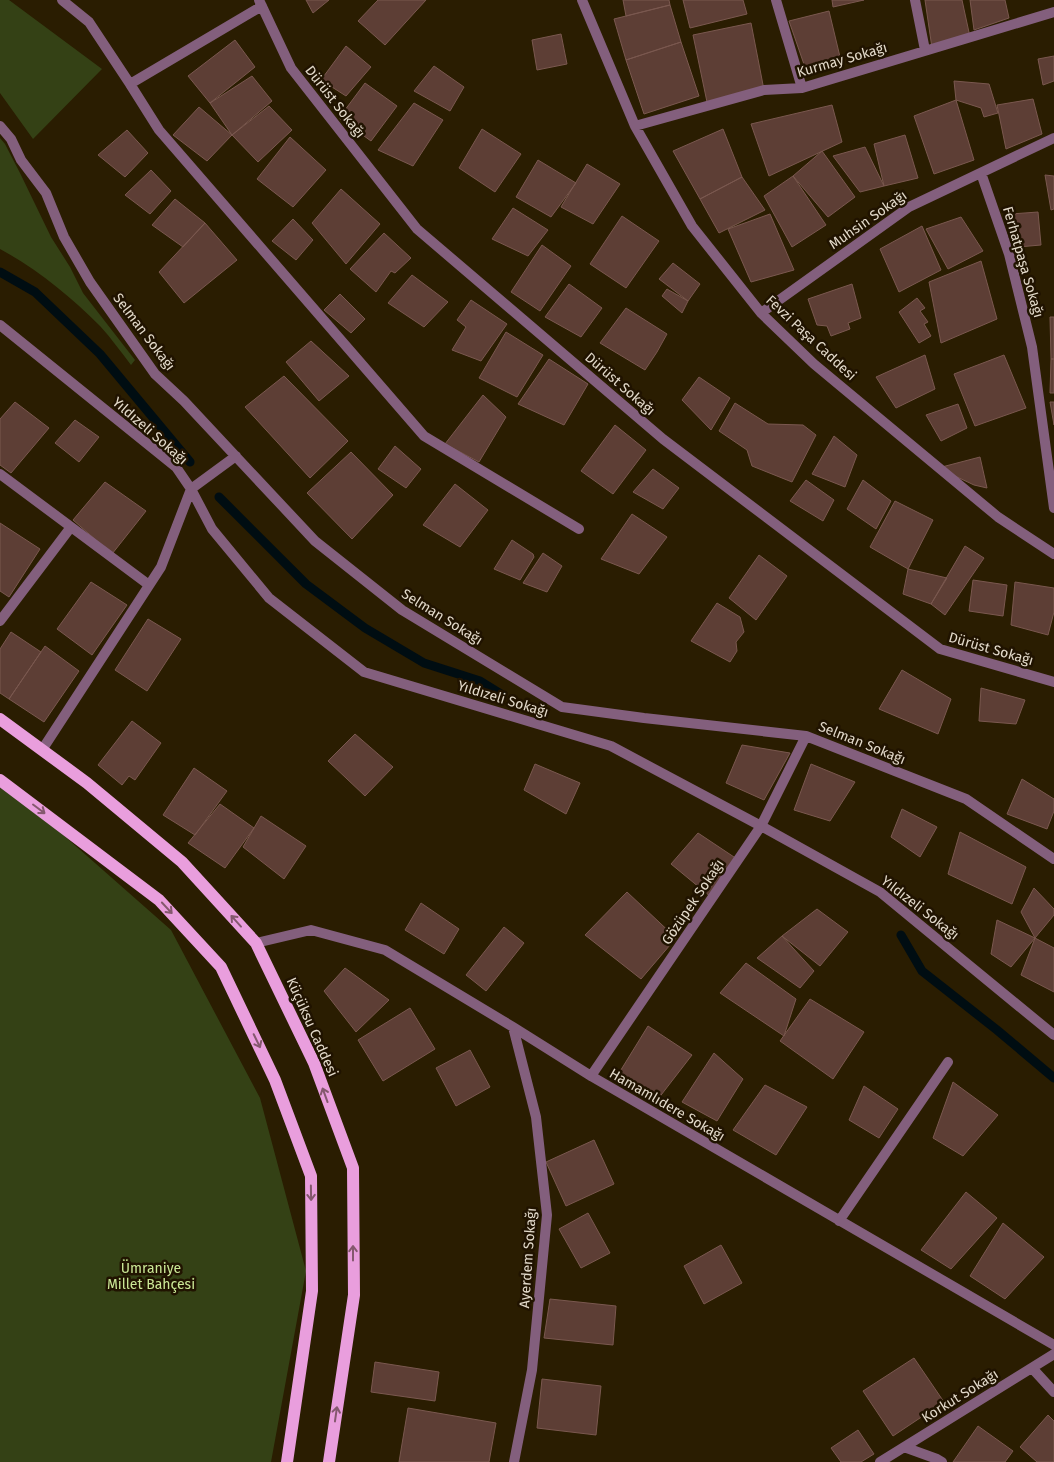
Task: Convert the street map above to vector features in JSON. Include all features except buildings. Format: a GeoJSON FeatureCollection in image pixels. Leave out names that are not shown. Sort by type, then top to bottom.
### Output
{"type":"FeatureCollection","features":[{"type":"Feature","properties":{"kind":"main road","name":"Küçüksu Caddesi"},"geometry":{"type":"LineString","coordinates":[[0,719],[87,783],[182,862],[256,943],[314,1063],[353,1168],[354,1295],[329,1462]]}},
{"type":"Feature","properties":{"kind":"main road"},"geometry":{"type":"LineString","coordinates":[[0,780],[160,900],[221,966],[275,1080],[311,1176],[312,1291],[287,1462]]}},
{"type":"Feature","properties":{"kind":"street"},"geometry":{"type":"LineString","coordinates":[[62,0],[89,22],[159,130],[424,436],[578,529]]}},
{"type":"Feature","properties":{"kind":"street"},"geometry":{"type":"LineString","coordinates":[[776,0],[802,88]]}},
{"type":"Feature","properties":{"kind":"street"},"geometry":{"type":"LineString","coordinates":[[915,0],[925,50]]}},
{"type":"Feature","properties":{"kind":"street","name":"Fevzi Paşa Caddesi"},"geometry":{"type":"LineString","coordinates":[[580,1],[635,126],[692,226],[761,313],[814,364],[998,517],[1054,554]]}},
{"type":"Feature","properties":{"kind":"street"},"geometry":{"type":"LineString","coordinates":[[130,84],[261,3]]}},
{"type":"Feature","properties":{"kind":"street","name":"Dürüst Sokağı"},"geometry":{"type":"LineString","coordinates":[[261,3],[290,68],[417,229],[655,432],[940,649],[1054,682]]}},
{"type":"Feature","properties":{"kind":"street","name":"Kurmay Sokağı"},"geometry":{"type":"LineString","coordinates":[[635,126],[764,90],[802,88],[1054,12]]}},
{"type":"Feature","properties":{"kind":"street","name":"Selman Sokağı"},"geometry":{"type":"LineString","coordinates":[[0,126],[11,139],[21,160],[46,193],[64,236],[90,282],[155,374],[236,456],[315,541],[402,610],[562,707],[806,736],[966,799],[1054,859]]}},
{"type":"Feature","properties":{"kind":"street","name":"Muhsin Sokağı"},"geometry":{"type":"LineString","coordinates":[[761,313],[909,207],[1054,138]]}},
{"type":"Feature","properties":{"kind":"street","name":"Ferhatpaşa Sokağı"},"geometry":{"type":"LineString","coordinates":[[981,173],[1009,254],[1032,347],[1054,508]]}},
{"type":"Feature","properties":{"kind":"street","name":"Yıldızeli Sokağı"},"geometry":{"type":"LineString","coordinates":[[0,325],[176,467],[191,489],[212,529],[269,598],[364,672],[611,746],[762,826],[880,892],[1054,1034]]}},
{"type":"Feature","properties":{"kind":"street"},"geometry":{"type":"LineString","coordinates":[[42,750],[161,567],[191,489],[236,456]]}},
{"type":"Feature","properties":{"kind":"street"},"geometry":{"type":"LineString","coordinates":[[0,474],[150,586]]}},
{"type":"Feature","properties":{"kind":"street"},"geometry":{"type":"LineString","coordinates":[[0,621],[71,527]]}},
{"type":"Feature","properties":{"kind":"street","name":"Gözüpek Sokağı"},"geometry":{"type":"LineString","coordinates":[[591,1076],[762,826],[806,736]]}},
{"type":"Feature","properties":{"kind":"street","name":"Hamamlıdere Sokağı"},"geometry":{"type":"LineString","coordinates":[[256,943],[311,930],[385,950],[591,1076],[1054,1345]]}},
{"type":"Feature","properties":{"kind":"street","name":"Ayerdem Sokağı"},"geometry":{"type":"LineString","coordinates":[[513,1027],[536,1117],[547,1215],[532,1370],[514,1462]]}},
{"type":"Feature","properties":{"kind":"street"},"geometry":{"type":"LineString","coordinates":[[839,1221],[948,1062]]}},
{"type":"Feature","properties":{"kind":"street","name":"Korkut Sokağı"},"geometry":{"type":"LineString","coordinates":[[880,1462],[1054,1354]]}},
{"type":"Feature","properties":{"kind":"street"},"geometry":{"type":"LineString","coordinates":[[1032,1368],[1054,1392]]}},
{"type":"Feature","properties":{"kind":"street"},"geometry":{"type":"LineString","coordinates":[[904,1447],[942,1462]]}},
{"type":"Feature","properties":{"kind":"green space"},"geometry":{"type":"Polygon","coordinates":[[[0,0],[9,0],[102,69],[33,139],[0,93],[0,0]]]}},
{"type":"Feature","properties":{"kind":"green space"},"geometry":{"type":"Polygon","coordinates":[[[0,138],[20,173],[51,237],[70,267],[83,293],[135,360],[131,365],[104,331],[77,304],[40,274],[0,249],[0,138]]]}},
{"type":"Feature","properties":{"kind":"green space","name":"Ümraniye Millet Bahçesi"},"geometry":{"type":"Polygon","coordinates":[[[0,786],[36,811],[171,930],[260,1098],[306,1271],[271,1462],[0,1462],[0,786]]]}},
{"type":"Feature","properties":{"kind":"waterway"},"geometry":{"type":"LineString","coordinates":[[0,272],[35,292],[100,354],[190,462]]}},
{"type":"Feature","properties":{"kind":"waterway"},"geometry":{"type":"LineString","coordinates":[[219,497],[306,584],[365,628],[424,663],[480,681],[501,694]]}},
{"type":"Feature","properties":{"kind":"waterway"},"geometry":{"type":"LineString","coordinates":[[901,935],[922,971],[1054,1078]]}}]}
